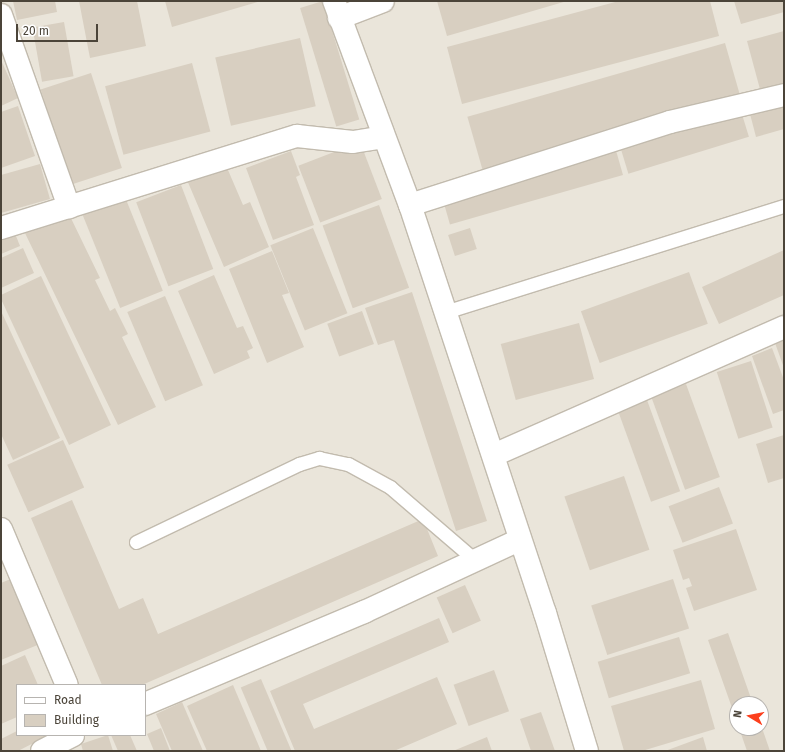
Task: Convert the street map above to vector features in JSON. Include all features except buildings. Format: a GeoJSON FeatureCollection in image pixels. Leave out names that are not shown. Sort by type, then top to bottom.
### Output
{"type":"FeatureCollection","features":[{"type":"Feature","properties":{"kind":"street"},"geometry":{"type":"LineString","coordinates":[[383,1],[337,10],[410,205],[494,456],[519,540],[545,613],[587,751]]}},
{"type":"Feature","properties":{"kind":"street"},"geometry":{"type":"LineString","coordinates":[[1,15],[69,207]]}},
{"type":"Feature","properties":{"kind":"street"},"geometry":{"type":"LineString","coordinates":[[410,205],[670,122],[784,95]]}},
{"type":"Feature","properties":{"kind":"street"},"geometry":{"type":"LineString","coordinates":[[1,228],[297,136],[352,142],[384,137]]}},
{"type":"Feature","properties":{"kind":"street"},"geometry":{"type":"LineString","coordinates":[[494,456],[784,327]]}},
{"type":"Feature","properties":{"kind":"street"},"geometry":{"type":"LineString","coordinates":[[3,540],[67,684]]}},
{"type":"Feature","properties":{"kind":"street"},"geometry":{"type":"LineString","coordinates":[[146,704],[364,612],[519,540]]}},
{"type":"Feature","properties":{"kind":"street"},"geometry":{"type":"LineString","coordinates":[[42,751],[71,736]]}},
{"type":"Feature","properties":{"kind":"lane"},"geometry":{"type":"LineString","coordinates":[[445,312],[784,206]]}},
{"type":"Feature","properties":{"kind":"lane"},"geometry":{"type":"LineString","coordinates":[[136,542],[299,464],[319,458],[348,464],[390,486],[476,561]]}},
{"type":"Feature","properties":{"kind":"shaded area"},"geometry":{"type":"Polygon","coordinates":[[[1,1],[784,1],[784,751],[1,751],[1,1]]]}}]}
